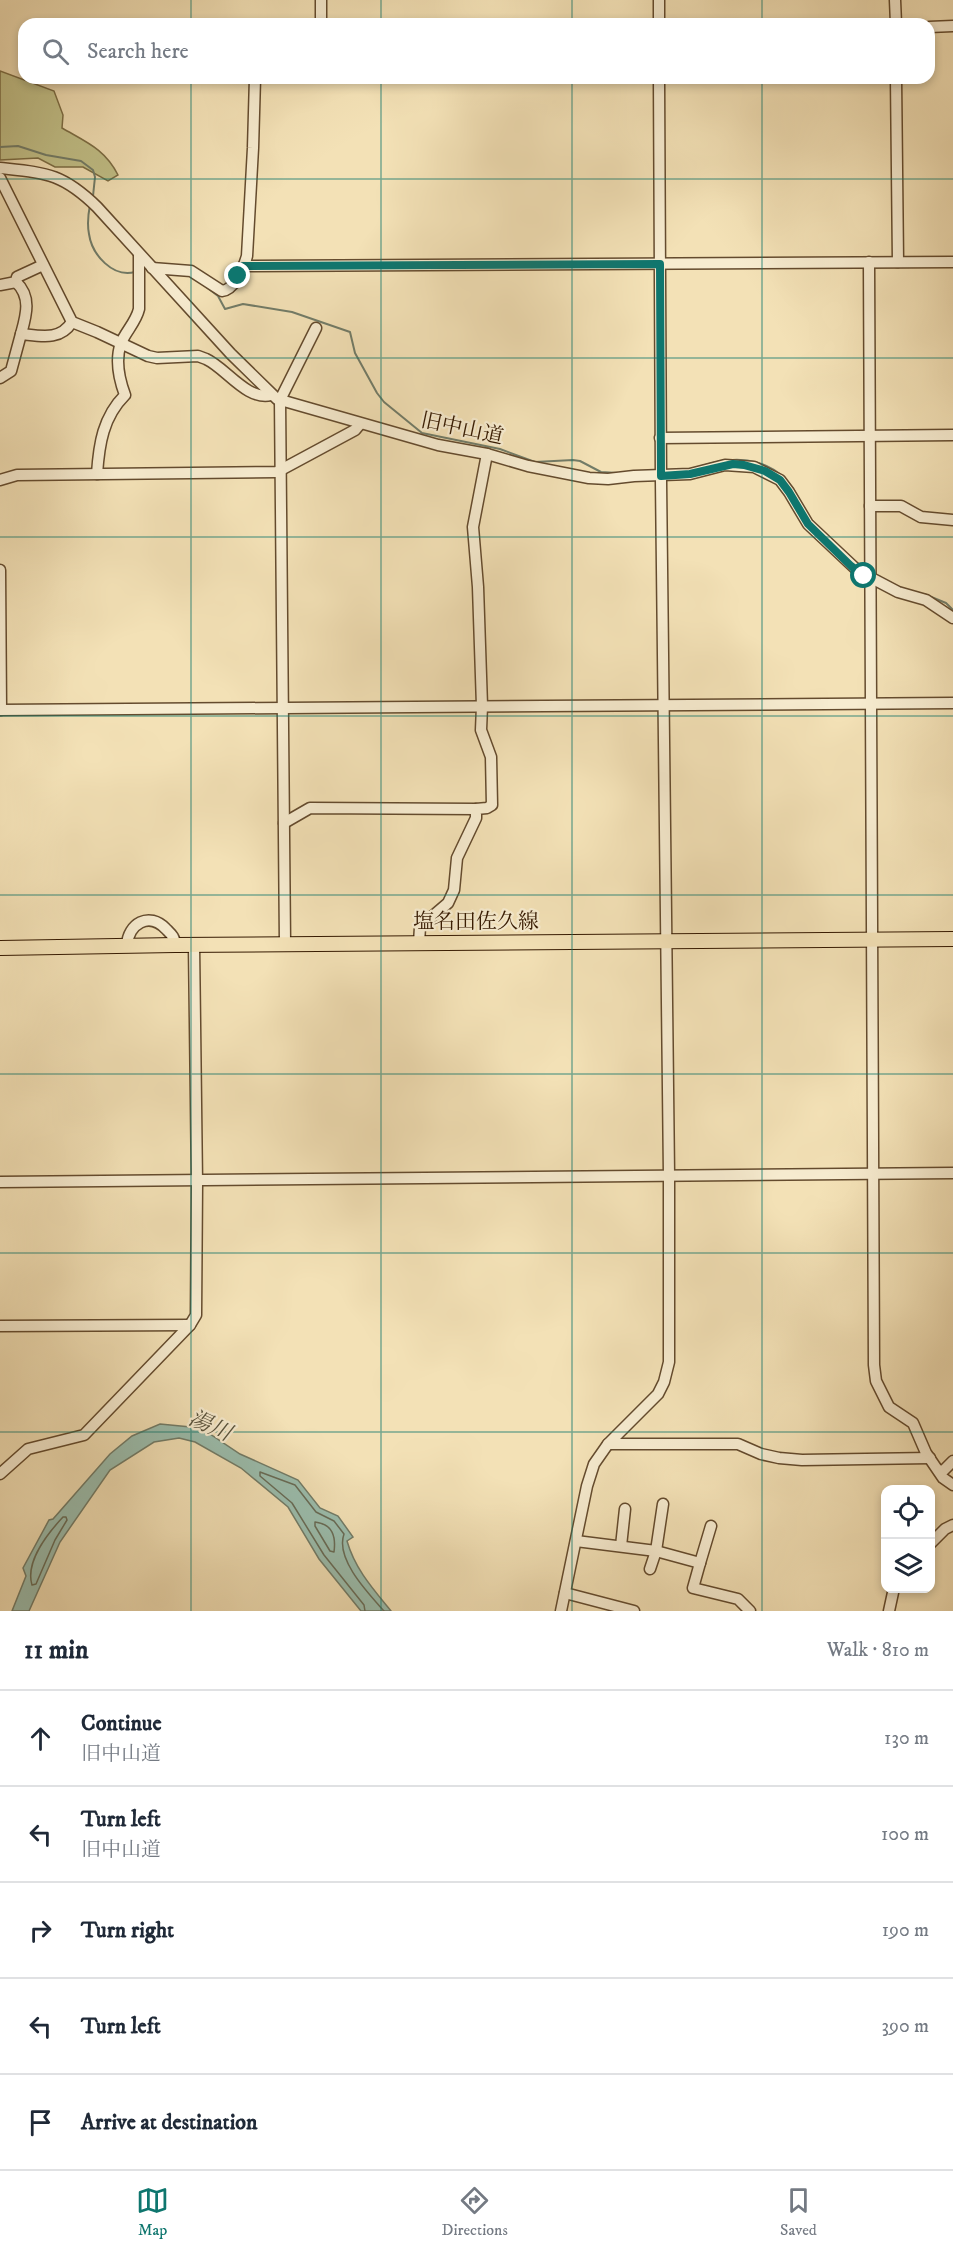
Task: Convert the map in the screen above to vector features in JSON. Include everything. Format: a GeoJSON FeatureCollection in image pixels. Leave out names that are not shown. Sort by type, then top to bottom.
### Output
{"type":"FeatureCollection","features":[{"type":"Feature","properties":{"kind":"main road","name":"塩名田佐久線"},"geometry":{"type":"LineString","coordinates":[[0,948],[127,945],[953,939]]}},
{"type":"Feature","properties":{"kind":"street"},"geometry":{"type":"LineString","coordinates":[[321,0],[321,18]]}},
{"type":"Feature","properties":{"kind":"street"},"geometry":{"type":"LineString","coordinates":[[659,0],[659,18]]}},
{"type":"Feature","properties":{"kind":"street"},"geometry":{"type":"LineString","coordinates":[[895,0],[896,18]]}},
{"type":"Feature","properties":{"kind":"street"},"geometry":{"type":"LineString","coordinates":[[935,27],[953,26]]}},
{"type":"Feature","properties":{"kind":"street"},"geometry":{"type":"LineString","coordinates":[[152,268],[191,271],[222,291],[231,287],[243,266],[247,256],[255,84]]}},
{"type":"Feature","properties":{"kind":"street"},"geometry":{"type":"LineString","coordinates":[[561,1611],[590,1475],[608,1444],[653,1401],[662,1389],[670,1346],[660,438],[659,84]]}},
{"type":"Feature","properties":{"kind":"street"},"geometry":{"type":"LineString","coordinates":[[896,84],[898,262]]}},
{"type":"Feature","properties":{"kind":"street","name":"旧中山道"},"geometry":{"type":"LineString","coordinates":[[0,168],[41,172],[70,184],[97,207],[276,397],[438,446],[488,454],[528,466],[589,478],[690,474],[733,464],[754,467],[774,476],[789,492],[808,524],[851,566],[870,579],[898,592],[926,600],[953,618]]}},
{"type":"Feature","properties":{"kind":"street"},"geometry":{"type":"LineString","coordinates":[[0,178],[72,322],[138,353],[158,358],[198,357],[206,359],[253,392],[276,397]]}},
{"type":"Feature","properties":{"kind":"street"},"geometry":{"type":"LineString","coordinates":[[97,474],[98,457],[108,417],[125,394],[118,372],[121,344],[137,317],[140,255]]}},
{"type":"Feature","properties":{"kind":"street"},"geometry":{"type":"LineString","coordinates":[[869,262],[875,1377],[889,1407],[915,1426],[939,1472],[953,1485]]}},
{"type":"Feature","properties":{"kind":"street"},"geometry":{"type":"LineString","coordinates":[[243,266],[953,262]]}},
{"type":"Feature","properties":{"kind":"street"},"geometry":{"type":"LineString","coordinates":[[16,282],[17,277],[42,265]]}},
{"type":"Feature","properties":{"kind":"street"},"geometry":{"type":"LineString","coordinates":[[0,285],[16,282]]}},
{"type":"Feature","properties":{"kind":"street"},"geometry":{"type":"LineString","coordinates":[[0,378],[11,371],[27,312],[25,295],[16,282]]}},
{"type":"Feature","properties":{"kind":"street"},"geometry":{"type":"LineString","coordinates":[[21,334],[56,336],[63,333],[72,322]]}},
{"type":"Feature","properties":{"kind":"street"},"geometry":{"type":"LineString","coordinates":[[285,944],[282,471],[276,397],[316,328]]}},
{"type":"Feature","properties":{"kind":"street"},"geometry":{"type":"LineString","coordinates":[[0,480],[17,475],[282,471],[355,430],[360,424]]}},
{"type":"Feature","properties":{"kind":"street"},"geometry":{"type":"LineString","coordinates":[[660,438],[953,435]]}},
{"type":"Feature","properties":{"kind":"street"},"geometry":{"type":"LineString","coordinates":[[284,823],[310,808],[476,809],[490,807],[492,801],[491,757],[481,730],[483,706],[473,527],[488,454]]}},
{"type":"Feature","properties":{"kind":"street"},"geometry":{"type":"LineString","coordinates":[[870,506],[901,506],[921,517],[953,520]]}},
{"type":"Feature","properties":{"kind":"street"},"geometry":{"type":"LineString","coordinates":[[0,570],[1,710],[953,703]]}},
{"type":"Feature","properties":{"kind":"street"},"geometry":{"type":"LineString","coordinates":[[419,943],[420,927],[448,903],[454,890],[458,858],[476,818],[476,809]]}},
{"type":"Feature","properties":{"kind":"street"},"geometry":{"type":"LineString","coordinates":[[127,945],[127,936],[147,919],[160,922],[174,937],[175,945]]}},
{"type":"Feature","properties":{"kind":"street"},"geometry":{"type":"LineString","coordinates":[[0,1474],[28,1449],[84,1435],[190,1325],[196,1311],[194,945]]}},
{"type":"Feature","properties":{"kind":"street"},"geometry":{"type":"LineString","coordinates":[[0,1182],[953,1173]]}},
{"type":"Feature","properties":{"kind":"street"},"geometry":{"type":"LineString","coordinates":[[0,1326],[190,1325]]}},
{"type":"Feature","properties":{"kind":"street"},"geometry":{"type":"LineString","coordinates":[[608,1444],[738,1444],[761,1454],[802,1460],[930,1458]]}},
{"type":"Feature","properties":{"kind":"street"},"geometry":{"type":"LineString","coordinates":[[939,1472],[953,1461]]}},
{"type":"Feature","properties":{"kind":"street"},"geometry":{"type":"LineString","coordinates":[[650,1569],[656,1551],[663,1504]]}},
{"type":"Feature","properties":{"kind":"street"},"geometry":{"type":"LineString","coordinates":[[621,1546],[625,1509]]}},
{"type":"Feature","properties":{"kind":"street"},"geometry":{"type":"LineString","coordinates":[[935,1539],[953,1525]]}},
{"type":"Feature","properties":{"kind":"street"},"geometry":{"type":"LineString","coordinates":[[711,1526],[693,1588],[738,1599],[750,1611]]}},
{"type":"Feature","properties":{"kind":"street"},"geometry":{"type":"LineString","coordinates":[[576,1541],[656,1551],[700,1563]]}},
{"type":"Feature","properties":{"kind":"street"},"geometry":{"type":"LineString","coordinates":[[565,1593],[634,1611]]}},
{"type":"Feature","properties":{"kind":"street"},"geometry":{"type":"LineString","coordinates":[[889,1611],[893,1593]]}},
{"type":"Feature","properties":{"kind":"shaded area"},"geometry":{"type":"Polygon","coordinates":[[[0,71],[18,78],[18,84],[35,84],[54,91],[63,115],[62,128],[101,152],[118,175],[108,181],[83,167],[55,167],[38,158],[0,160],[0,71]]]}},
{"type":"Feature","properties":{"kind":"water","name":"湯川"},"geometry":{"type":"Polygon","coordinates":[[[160,1424],[201,1428],[240,1454],[298,1480],[320,1508],[338,1516],[353,1537],[347,1541],[355,1561],[365,1578],[391,1611],[361,1611],[319,1559],[288,1507],[241,1468],[195,1442],[179,1438],[154,1442],[110,1470],[60,1542],[29,1611],[12,1611],[26,1576],[23,1568],[49,1520],[53,1519],[110,1454],[132,1436],[160,1424]]]}},
{"type":"Feature","properties":{"kind":"waterway"},"geometry":{"type":"LineString","coordinates":[[0,147],[18,146],[46,155],[81,161],[93,170],[95,177],[93,196]]}},
{"type":"Feature","properties":{"kind":"waterway"},"geometry":{"type":"LineString","coordinates":[[90,205],[88,227],[94,250],[105,263],[119,272],[135,272]]}},
{"type":"Feature","properties":{"kind":"waterway"},"geometry":{"type":"LineString","coordinates":[[205,286],[218,296],[225,309],[243,304],[292,312],[350,332],[355,353],[377,393],[384,402],[422,433],[500,449],[535,462],[573,460],[580,461],[601,472],[618,473]]}},
{"type":"Feature","properties":{"kind":"waterway"},"geometry":{"type":"LineString","coordinates":[[702,466],[731,460],[758,463],[781,475],[799,499]]}},
{"type":"Feature","properties":{"kind":"waterway"},"geometry":{"type":"LineString","coordinates":[[856,562],[866,569]]}},
{"type":"Feature","properties":{"kind":"waterway"},"geometry":{"type":"LineString","coordinates":[[924,594],[946,603],[953,610]]}},
{"type":"Feature","properties":{"kind":"route"},"geometry":{"type":"LineString","coordinates":[[238,276],[243,266],[660,264],[661,476],[702,472],[717,466],[733,464],[765,471],[780,480],[808,524],[864,576]]}}]}
